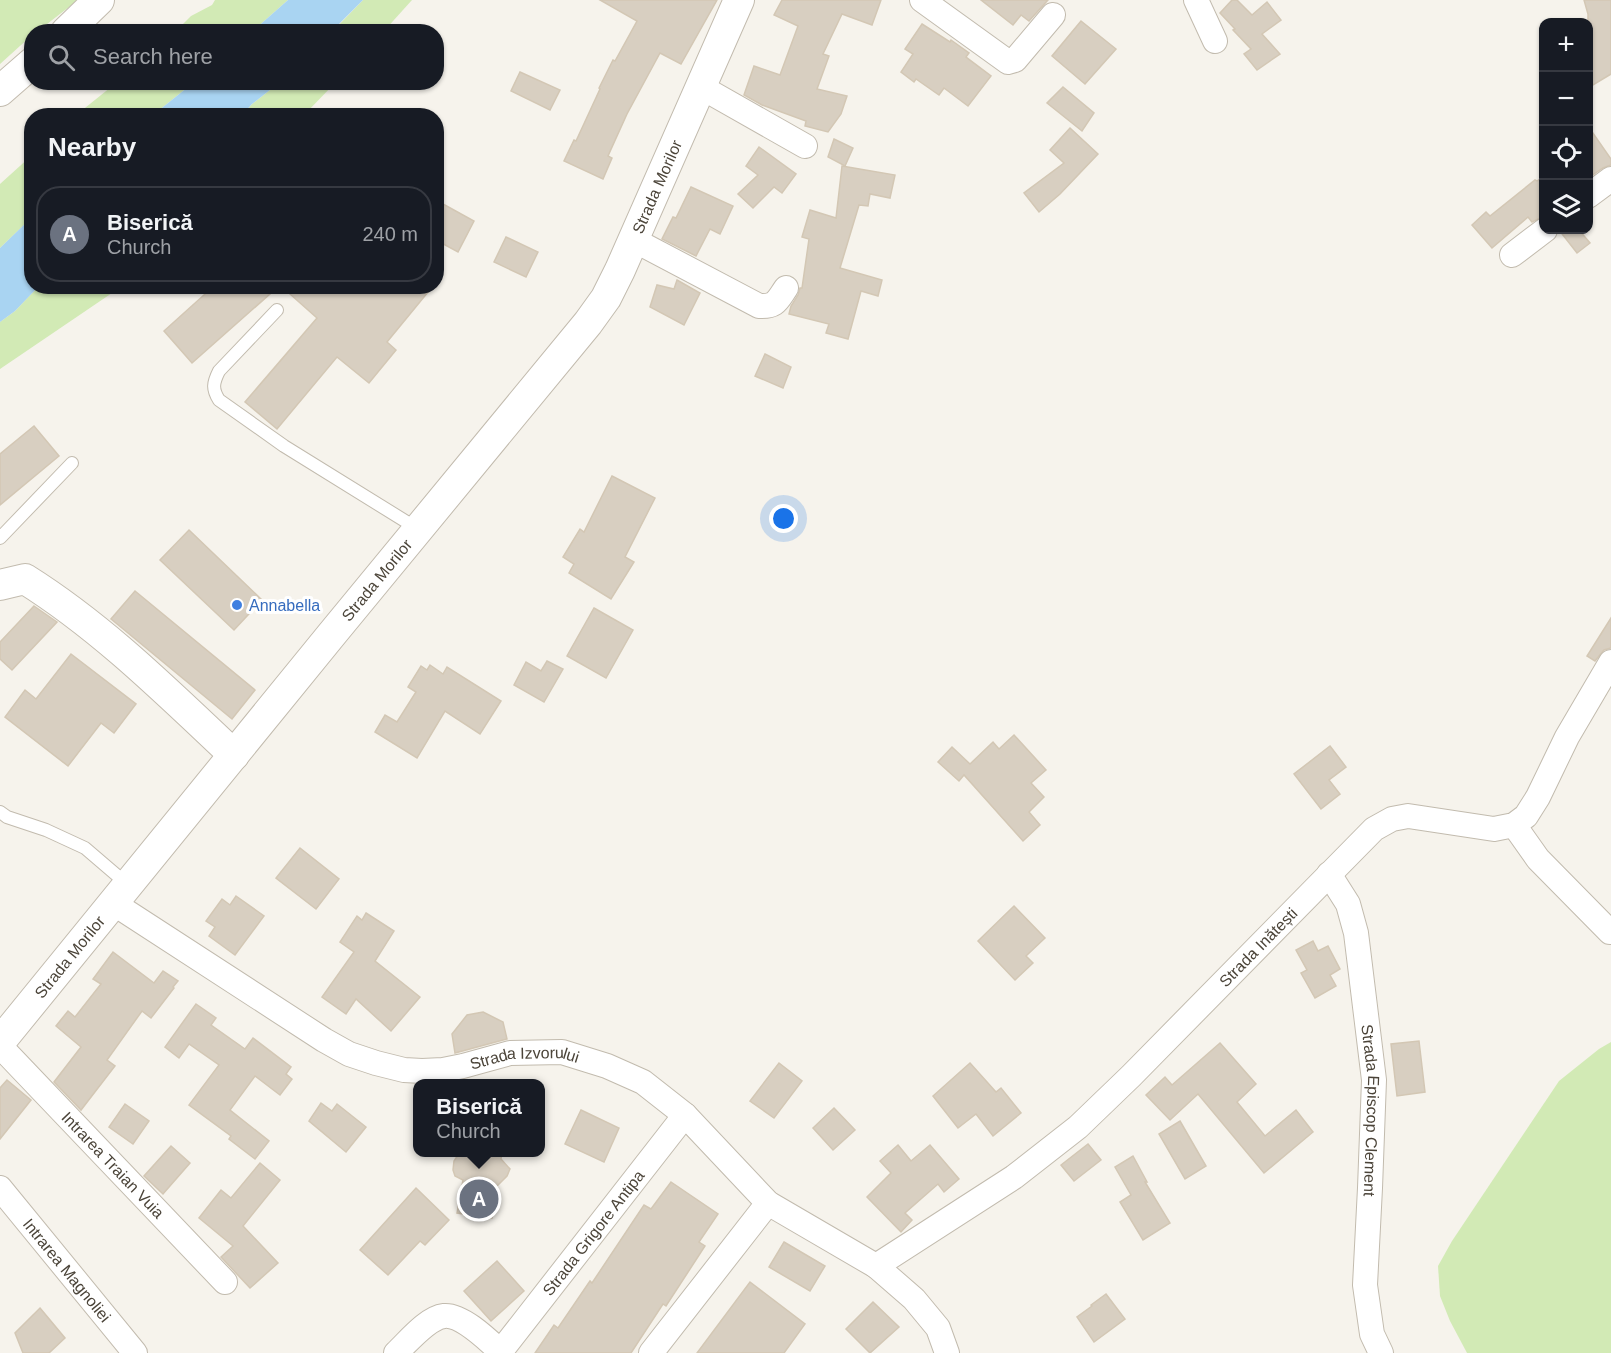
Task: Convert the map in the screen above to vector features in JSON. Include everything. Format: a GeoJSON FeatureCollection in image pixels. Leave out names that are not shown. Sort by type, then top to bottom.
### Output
{"type":"FeatureCollection","features":[{"type":"Feature","properties":{"kind":"street"},"geometry":{"type":"LineString","coordinates":[[74,24],[99,0]]}},
{"type":"Feature","properties":{"kind":"street","name":"Strada Morilor"},"geometry":{"type":"LineString","coordinates":[[0,1045],[594,315],[606,298],[634,240],[739,0]]}},
{"type":"Feature","properties":{"kind":"street"},"geometry":{"type":"LineString","coordinates":[[922,0],[1008,62],[1015,60],[1053,15]]}},
{"type":"Feature","properties":{"kind":"street"},"geometry":{"type":"LineString","coordinates":[[1196,0],[1215,41]]}},
{"type":"Feature","properties":{"kind":"street"},"geometry":{"type":"LineString","coordinates":[[0,91],[24,70]]}},
{"type":"Feature","properties":{"kind":"street"},"geometry":{"type":"LineString","coordinates":[[701,87],[805,146]]}},
{"type":"Feature","properties":{"kind":"street"},"geometry":{"type":"LineString","coordinates":[[1593,192],[1611,179]]}},
{"type":"Feature","properties":{"kind":"street"},"geometry":{"type":"LineString","coordinates":[[1512,255],[1540,234]]}},
{"type":"Feature","properties":{"kind":"street"},"geometry":{"type":"LineString","coordinates":[[634,240],[759,306],[769,307],[776,303],[786,288]]}},
{"type":"Feature","properties":{"kind":"street"},"geometry":{"type":"LineString","coordinates":[[0,585],[25,579],[52,596],[118,648],[234,755]]}},
{"type":"Feature","properties":{"kind":"street"},"geometry":{"type":"LineString","coordinates":[[1610,932],[1538,859],[1514,825],[1526,816],[1538,797],[1566,737],[1604,686],[1611,662]]}},
{"type":"Feature","properties":{"kind":"street","name":"Strada Inătești"},"geometry":{"type":"LineString","coordinates":[[876,1266],[1014,1177],[1078,1127],[1374,829],[1392,819],[1408,816],[1494,830],[1514,825]]}},
{"type":"Feature","properties":{"kind":"street","name":"Strada Episcop Clement"},"geometry":{"type":"LineString","coordinates":[[1329,874],[1348,904],[1356,933],[1374,1080],[1365,1285],[1372,1334],[1381,1353]]}},
{"type":"Feature","properties":{"kind":"street","name":"Strada Izvorului"},"geometry":{"type":"LineString","coordinates":[[121,894],[324,1040],[349,1054],[404,1070],[422,1071],[463,1066],[510,1053],[562,1052],[607,1066],[643,1082],[685,1115],[768,1203],[876,1266],[914,1299],[938,1328],[946,1353]]}},
{"type":"Feature","properties":{"kind":"street","name":"Intrarea Traian Vuia"},"geometry":{"type":"LineString","coordinates":[[0,1045],[225,1282]]}},
{"type":"Feature","properties":{"kind":"street","name":"Strada Grigore Antipa"},"geometry":{"type":"LineString","coordinates":[[502,1352],[685,1115]]}},
{"type":"Feature","properties":{"kind":"street","name":"Intrarea Magnoliei"},"geometry":{"type":"LineString","coordinates":[[0,1188],[135,1353]]}},
{"type":"Feature","properties":{"kind":"street"},"geometry":{"type":"LineString","coordinates":[[651,1353],[768,1203]]}},
{"type":"Feature","properties":{"kind":"street"},"geometry":{"type":"LineString","coordinates":[[396,1353],[427,1324],[445,1316],[468,1324],[502,1352]]}},
{"type":"Feature","properties":{"kind":"lane"},"geometry":{"type":"LineString","coordinates":[[277,310],[219,371],[213,390],[219,400],[284,446],[418,529]]}},
{"type":"Feature","properties":{"kind":"lane"},"geometry":{"type":"LineString","coordinates":[[0,538],[72,463]]}},
{"type":"Feature","properties":{"kind":"lane"},"geometry":{"type":"LineString","coordinates":[[0,812],[85,848],[121,894]]}},
{"type":"Feature","properties":{"kind":"green space"},"geometry":{"type":"Polygon","coordinates":[[[0,0],[78,0],[47,24],[24,24],[24,42],[0,64],[0,0]]]}},
{"type":"Feature","properties":{"kind":"green space"},"geometry":{"type":"Polygon","coordinates":[[[215,0],[288,0],[261,24],[183,24],[191,16],[212,5],[215,0]]]}},
{"type":"Feature","properties":{"kind":"green space"},"geometry":{"type":"Polygon","coordinates":[[[363,0],[412,0],[390,24],[340,24],[363,0]]]}},
{"type":"Feature","properties":{"kind":"green space"},"geometry":{"type":"Polygon","coordinates":[[[107,90],[184,90],[162,108],[85,108],[107,90]]]}},
{"type":"Feature","properties":{"kind":"green space"},"geometry":{"type":"Polygon","coordinates":[[[270,90],[328,90],[311,108],[249,108],[270,90]]]}},
{"type":"Feature","properties":{"kind":"green space"},"geometry":{"type":"Polygon","coordinates":[[[24,162],[24,225],[0,248],[0,184],[24,162]]]}},
{"type":"Feature","properties":{"kind":"green space"},"geometry":{"type":"Polygon","coordinates":[[[31,294],[111,294],[0,369],[0,322],[15,311],[31,294]]]}},
{"type":"Feature","properties":{"kind":"green space"},"geometry":{"type":"Polygon","coordinates":[[[1611,1042],[1611,1353],[1467,1353],[1440,1296],[1438,1266],[1452,1241],[1559,1081],[1611,1042]]]}},
{"type":"Feature","properties":{"kind":"water"},"geometry":{"type":"Polygon","coordinates":[[[288,0],[363,0],[339,24],[261,24],[288,0]]]}},
{"type":"Feature","properties":{"kind":"water"},"geometry":{"type":"Polygon","coordinates":[[[184,90],[270,90],[248,108],[162,108],[184,90]]]}},
{"type":"Feature","properties":{"kind":"water"},"geometry":{"type":"Polygon","coordinates":[[[24,225],[24,294],[31,294],[15,311],[0,322],[0,248],[24,225]]]}},
{"type":"Feature","properties":{"kind":"building"},"geometry":{"type":"Polygon","coordinates":[[[600,0],[717,0],[681,64],[660,53],[627,114],[608,156],[612,158],[603,179],[564,161],[574,140],[576,141],[613,60],[615,61],[637,21],[600,0]]]}},
{"type":"Feature","properties":{"kind":"building"},"geometry":{"type":"Polygon","coordinates":[[[782,0],[881,0],[872,25],[842,14],[823,54],[829,56],[817,89],[847,96],[841,114],[828,132],[805,126],[806,121],[762,105],[744,95],[754,66],[780,75],[798,26],[774,15],[782,0]]]}},
{"type":"Feature","properties":{"kind":"building"},"geometry":{"type":"Polygon","coordinates":[[[981,0],[1048,0],[1029,21],[1021,15],[1013,25],[981,0]]]}},
{"type":"Feature","properties":{"kind":"building"},"geometry":{"type":"Polygon","coordinates":[[[1232,0],[1237,0],[1252,15],[1267,2],[1281,20],[1262,34],[1280,54],[1257,70],[1244,54],[1251,49],[1220,13],[1232,0]]]}},
{"type":"Feature","properties":{"kind":"building"},"geometry":{"type":"Polygon","coordinates":[[[1584,0],[1611,0],[1611,74],[1593,85],[1593,18],[1588,18],[1584,0]]]}},
{"type":"Feature","properties":{"kind":"building"},"geometry":{"type":"Polygon","coordinates":[[[1081,21],[1116,49],[1085,84],[1052,56],[1081,21]]]}},
{"type":"Feature","properties":{"kind":"building"},"geometry":{"type":"Polygon","coordinates":[[[922,24],[969,53],[966,57],[991,76],[968,106],[944,88],[939,95],[916,79],[914,82],[901,72],[913,54],[905,49],[922,24]]]}},
{"type":"Feature","properties":{"kind":"building"},"geometry":{"type":"Polygon","coordinates":[[[520,72],[560,90],[550,110],[511,91],[520,72]]]}},
{"type":"Feature","properties":{"kind":"building"},"geometry":{"type":"Polygon","coordinates":[[[1063,87],[1094,113],[1082,131],[1047,103],[1063,87]]]}},
{"type":"Feature","properties":{"kind":"building"},"geometry":{"type":"Polygon","coordinates":[[[1070,128],[1098,154],[1060,194],[1039,212],[1024,193],[1064,163],[1050,150],[1070,128]]]}},
{"type":"Feature","properties":{"kind":"building"},"geometry":{"type":"Polygon","coordinates":[[[1593,133],[1611,159],[1611,165],[1593,175],[1593,133]]]}},
{"type":"Feature","properties":{"kind":"building"},"geometry":{"type":"Polygon","coordinates":[[[834,139],[853,148],[845,166],[828,157],[834,139]]]}},
{"type":"Feature","properties":{"kind":"building"},"geometry":{"type":"Polygon","coordinates":[[[759,147],[796,174],[782,193],[774,187],[753,208],[738,194],[758,175],[746,166],[759,147]]]}},
{"type":"Feature","properties":{"kind":"building"},"geometry":{"type":"Polygon","coordinates":[[[842,166],[895,175],[890,198],[870,194],[868,206],[859,205],[840,268],[882,280],[878,296],[861,291],[848,339],[826,333],[829,324],[789,314],[802,288],[809,239],[802,237],[810,210],[836,218],[842,166]]]}},
{"type":"Feature","properties":{"kind":"building"},"geometry":{"type":"Polygon","coordinates":[[[1535,180],[1539,180],[1539,218],[1532,222],[1528,217],[1492,248],[1472,225],[1486,212],[1490,216],[1535,180]]]}},
{"type":"Feature","properties":{"kind":"building"},"geometry":{"type":"Polygon","coordinates":[[[691,187],[733,206],[720,234],[710,229],[696,256],[662,239],[673,217],[676,218],[691,187]]]}},
{"type":"Feature","properties":{"kind":"building"},"geometry":{"type":"Polygon","coordinates":[[[444,205],[474,221],[458,252],[444,244],[444,205]]]}},
{"type":"Feature","properties":{"kind":"building"},"geometry":{"type":"Polygon","coordinates":[[[1562,234],[1582,234],[1590,243],[1577,253],[1562,234]]]}},
{"type":"Feature","properties":{"kind":"building"},"geometry":{"type":"Polygon","coordinates":[[[506,237],[538,252],[526,277],[494,262],[506,237]]]}},
{"type":"Feature","properties":{"kind":"building"},"geometry":{"type":"Polygon","coordinates":[[[677,280],[700,293],[684,325],[650,307],[657,285],[674,289],[677,280]]]}},
{"type":"Feature","properties":{"kind":"building"},"geometry":{"type":"Polygon","coordinates":[[[205,294],[270,294],[192,363],[164,331],[205,294]]]}},
{"type":"Feature","properties":{"kind":"building"},"geometry":{"type":"Polygon","coordinates":[[[290,294],[426,294],[387,342],[396,350],[369,383],[337,357],[277,429],[245,402],[317,318],[290,294]]]}},
{"type":"Feature","properties":{"kind":"building"},"geometry":{"type":"Polygon","coordinates":[[[765,354],[791,367],[783,388],[755,376],[765,354]]]}},
{"type":"Feature","properties":{"kind":"building"},"geometry":{"type":"Polygon","coordinates":[[[34,426],[59,456],[0,505],[0,454],[34,426]]]}},
{"type":"Feature","properties":{"kind":"building"},"geometry":{"type":"Polygon","coordinates":[[[612,476],[655,498],[625,557],[634,562],[611,599],[569,573],[574,564],[563,557],[580,529],[584,532],[612,476]]]}},
{"type":"Feature","properties":{"kind":"building"},"geometry":{"type":"Polygon","coordinates":[[[189,530],[262,600],[234,630],[160,560],[189,530]]]}},
{"type":"Feature","properties":{"kind":"building"},"geometry":{"type":"Polygon","coordinates":[[[135,591],[255,690],[232,719],[111,619],[135,591]]]}},
{"type":"Feature","properties":{"kind":"building"},"geometry":{"type":"Polygon","coordinates":[[[34,606],[57,622],[12,670],[0,659],[0,642],[34,606]]]}},
{"type":"Feature","properties":{"kind":"building"},"geometry":{"type":"Polygon","coordinates":[[[594,608],[633,630],[606,678],[567,656],[594,608]]]}},
{"type":"Feature","properties":{"kind":"building"},"geometry":{"type":"Polygon","coordinates":[[[1611,618],[1611,648],[1604,650],[1595,661],[1587,656],[1611,618]]]}},
{"type":"Feature","properties":{"kind":"building"},"geometry":{"type":"Polygon","coordinates":[[[71,654],[136,704],[114,733],[101,723],[68,766],[5,717],[25,690],[36,699],[71,654]]]}},
{"type":"Feature","properties":{"kind":"building"},"geometry":{"type":"Polygon","coordinates":[[[547,661],[563,669],[544,702],[514,685],[526,662],[541,671],[547,661]]]}},
{"type":"Feature","properties":{"kind":"building"},"geometry":{"type":"Polygon","coordinates":[[[430,665],[443,674],[447,667],[501,701],[480,734],[445,711],[417,758],[375,732],[385,715],[397,722],[416,692],[408,687],[421,666],[427,670],[430,665]]]}},
{"type":"Feature","properties":{"kind":"building"},"geometry":{"type":"Polygon","coordinates":[[[1014,735],[1046,770],[1031,783],[1044,797],[1029,812],[1040,825],[1023,841],[964,775],[959,781],[938,762],[952,747],[970,764],[993,742],[999,749],[1014,735]]]}},
{"type":"Feature","properties":{"kind":"building"},"geometry":{"type":"Polygon","coordinates":[[[1330,746],[1346,767],[1329,780],[1340,794],[1321,809],[1294,774],[1330,746]]]}},
{"type":"Feature","properties":{"kind":"building"},"geometry":{"type":"Polygon","coordinates":[[[300,848],[339,879],[316,909],[276,878],[300,848]]]}},
{"type":"Feature","properties":{"kind":"building"},"geometry":{"type":"Polygon","coordinates":[[[236,896],[264,916],[235,955],[209,936],[215,927],[206,921],[222,899],[230,905],[236,896]]]}},
{"type":"Feature","properties":{"kind":"building"},"geometry":{"type":"Polygon","coordinates":[[[1014,906],[1045,938],[1026,956],[1033,963],[1015,980],[978,941],[1014,906]]]}},
{"type":"Feature","properties":{"kind":"building"},"geometry":{"type":"Polygon","coordinates":[[[366,913],[394,931],[375,961],[420,997],[391,1031],[356,999],[346,1014],[322,997],[354,952],[340,942],[357,916],[362,920],[366,913]]]}},
{"type":"Feature","properties":{"kind":"building"},"geometry":{"type":"Polygon","coordinates":[[[1313,941],[1318,951],[1328,946],[1340,969],[1330,975],[1336,986],[1315,998],[1301,973],[1307,970],[1296,950],[1313,941]]]}},
{"type":"Feature","properties":{"kind":"building"},"geometry":{"type":"Polygon","coordinates":[[[113,952],[154,983],[163,971],[178,981],[151,1018],[142,1011],[107,1060],[115,1066],[81,1110],[54,1082],[81,1047],[56,1026],[68,1011],[75,1017],[101,984],[93,979],[113,952]]]}},
{"type":"Feature","properties":{"kind":"building"},"geometry":{"type":"Polygon","coordinates":[[[196,1004],[216,1018],[211,1025],[245,1049],[253,1038],[291,1067],[286,1074],[292,1079],[280,1095],[255,1076],[230,1110],[269,1141],[255,1159],[229,1139],[231,1136],[189,1105],[219,1065],[189,1044],[179,1058],[165,1047],[196,1004]]]}},
{"type":"Feature","properties":{"kind":"building"},"geometry":{"type":"Polygon","coordinates":[[[483,1012],[503,1022],[507,1039],[455,1053],[452,1034],[467,1015],[483,1012]]]}},
{"type":"Feature","properties":{"kind":"building"},"geometry":{"type":"Polygon","coordinates":[[[1419,1041],[1425,1092],[1397,1096],[1391,1044],[1419,1041]]]}},
{"type":"Feature","properties":{"kind":"building"},"geometry":{"type":"Polygon","coordinates":[[[1220,1043],[1256,1084],[1237,1102],[1265,1136],[1296,1110],[1313,1132],[1264,1173],[1198,1094],[1170,1120],[1146,1095],[1165,1077],[1172,1085],[1220,1043]]]}},
{"type":"Feature","properties":{"kind":"building"},"geometry":{"type":"Polygon","coordinates":[[[779,1063],[802,1081],[774,1118],[750,1101],[779,1063]]]}},
{"type":"Feature","properties":{"kind":"building"},"geometry":{"type":"Polygon","coordinates":[[[970,1063],[996,1092],[1001,1088],[1021,1113],[993,1136],[976,1114],[958,1128],[933,1096],[970,1063]]]}},
{"type":"Feature","properties":{"kind":"building"},"geometry":{"type":"Polygon","coordinates":[[[7,1080],[31,1100],[0,1139],[0,1088],[7,1080]]]}},
{"type":"Feature","properties":{"kind":"building"},"geometry":{"type":"Polygon","coordinates":[[[321,1103],[332,1111],[337,1104],[366,1127],[346,1152],[309,1121],[321,1103]]]}},
{"type":"Feature","properties":{"kind":"building"},"geometry":{"type":"Polygon","coordinates":[[[125,1104],[149,1121],[133,1144],[109,1127],[125,1104]]]}},
{"type":"Feature","properties":{"kind":"building"},"geometry":{"type":"Polygon","coordinates":[[[834,1108],[855,1130],[833,1150],[813,1128],[834,1108]]]}},
{"type":"Feature","properties":{"kind":"building"},"geometry":{"type":"Polygon","coordinates":[[[581,1110],[619,1128],[604,1162],[565,1144],[581,1110]]]}},
{"type":"Feature","properties":{"kind":"building"},"geometry":{"type":"Polygon","coordinates":[[[1180,1121],[1206,1166],[1185,1179],[1159,1134],[1180,1121]]]}},
{"type":"Feature","properties":{"kind":"building"},"geometry":{"type":"Polygon","coordinates":[[[1088,1144],[1101,1160],[1074,1181],[1061,1165],[1088,1144]]]}},
{"type":"Feature","properties":{"kind":"building"},"geometry":{"type":"Polygon","coordinates":[[[898,1145],[911,1161],[930,1145],[959,1179],[944,1192],[938,1184],[905,1213],[912,1220],[901,1232],[867,1197],[891,1173],[880,1161],[898,1145]]]}},
{"type":"Feature","properties":{"kind":"building"},"geometry":{"type":"Polygon","coordinates":[[[171,1146],[190,1163],[163,1194],[144,1176],[171,1146]]]}},
{"type":"Feature","properties":{"kind":"building"},"geometry":{"type":"Polygon","coordinates":[[[1133,1156],[1147,1182],[1145,1182],[1170,1223],[1143,1240],[1120,1202],[1131,1195],[1115,1167],[1133,1156]]]}},
{"type":"Feature","properties":{"kind":"building"},"geometry":{"type":"Polygon","coordinates":[[[457,1157],[501,1157],[510,1169],[507,1176],[494,1189],[492,1218],[457,1213],[463,1180],[455,1176],[454,1161],[457,1157]]]}},
{"type":"Feature","properties":{"kind":"building"},"geometry":{"type":"Polygon","coordinates":[[[260,1163],[280,1180],[243,1226],[278,1263],[250,1288],[221,1257],[233,1246],[199,1218],[221,1190],[231,1198],[260,1163]]]}},
{"type":"Feature","properties":{"kind":"building"},"geometry":{"type":"Polygon","coordinates":[[[671,1182],[718,1214],[699,1242],[705,1246],[666,1306],[663,1304],[631,1353],[535,1353],[554,1325],[558,1328],[590,1281],[592,1283],[644,1205],[651,1209],[671,1182]]]}},
{"type":"Feature","properties":{"kind":"building"},"geometry":{"type":"Polygon","coordinates":[[[416,1188],[449,1220],[425,1245],[420,1241],[388,1275],[360,1250],[416,1188]]]}},
{"type":"Feature","properties":{"kind":"building"},"geometry":{"type":"Polygon","coordinates":[[[784,1242],[825,1266],[810,1291],[769,1267],[784,1242]]]}},
{"type":"Feature","properties":{"kind":"building"},"geometry":{"type":"Polygon","coordinates":[[[497,1261],[524,1291],[491,1321],[464,1291],[497,1261]]]}},
{"type":"Feature","properties":{"kind":"building"},"geometry":{"type":"Polygon","coordinates":[[[750,1282],[805,1324],[784,1353],[697,1353],[750,1282]]]}},
{"type":"Feature","properties":{"kind":"building"},"geometry":{"type":"Polygon","coordinates":[[[1106,1294],[1125,1319],[1094,1342],[1077,1317],[1106,1294]]]}},
{"type":"Feature","properties":{"kind":"building"},"geometry":{"type":"Polygon","coordinates":[[[873,1302],[899,1327],[870,1353],[846,1329],[873,1302]]]}},
{"type":"Feature","properties":{"kind":"building"},"geometry":{"type":"Polygon","coordinates":[[[40,1308],[65,1338],[49,1353],[23,1353],[15,1333],[40,1308]]]}},
{"type":"Feature","properties":{"kind":"place","name":"Annabella"},"geometry":{"type":"Point","coordinates":[237,605]}},
{"type":"Feature","properties":{"kind":"place","name":"Biserică"},"geometry":{"type":"Point","coordinates":[479,1199]}}]}
